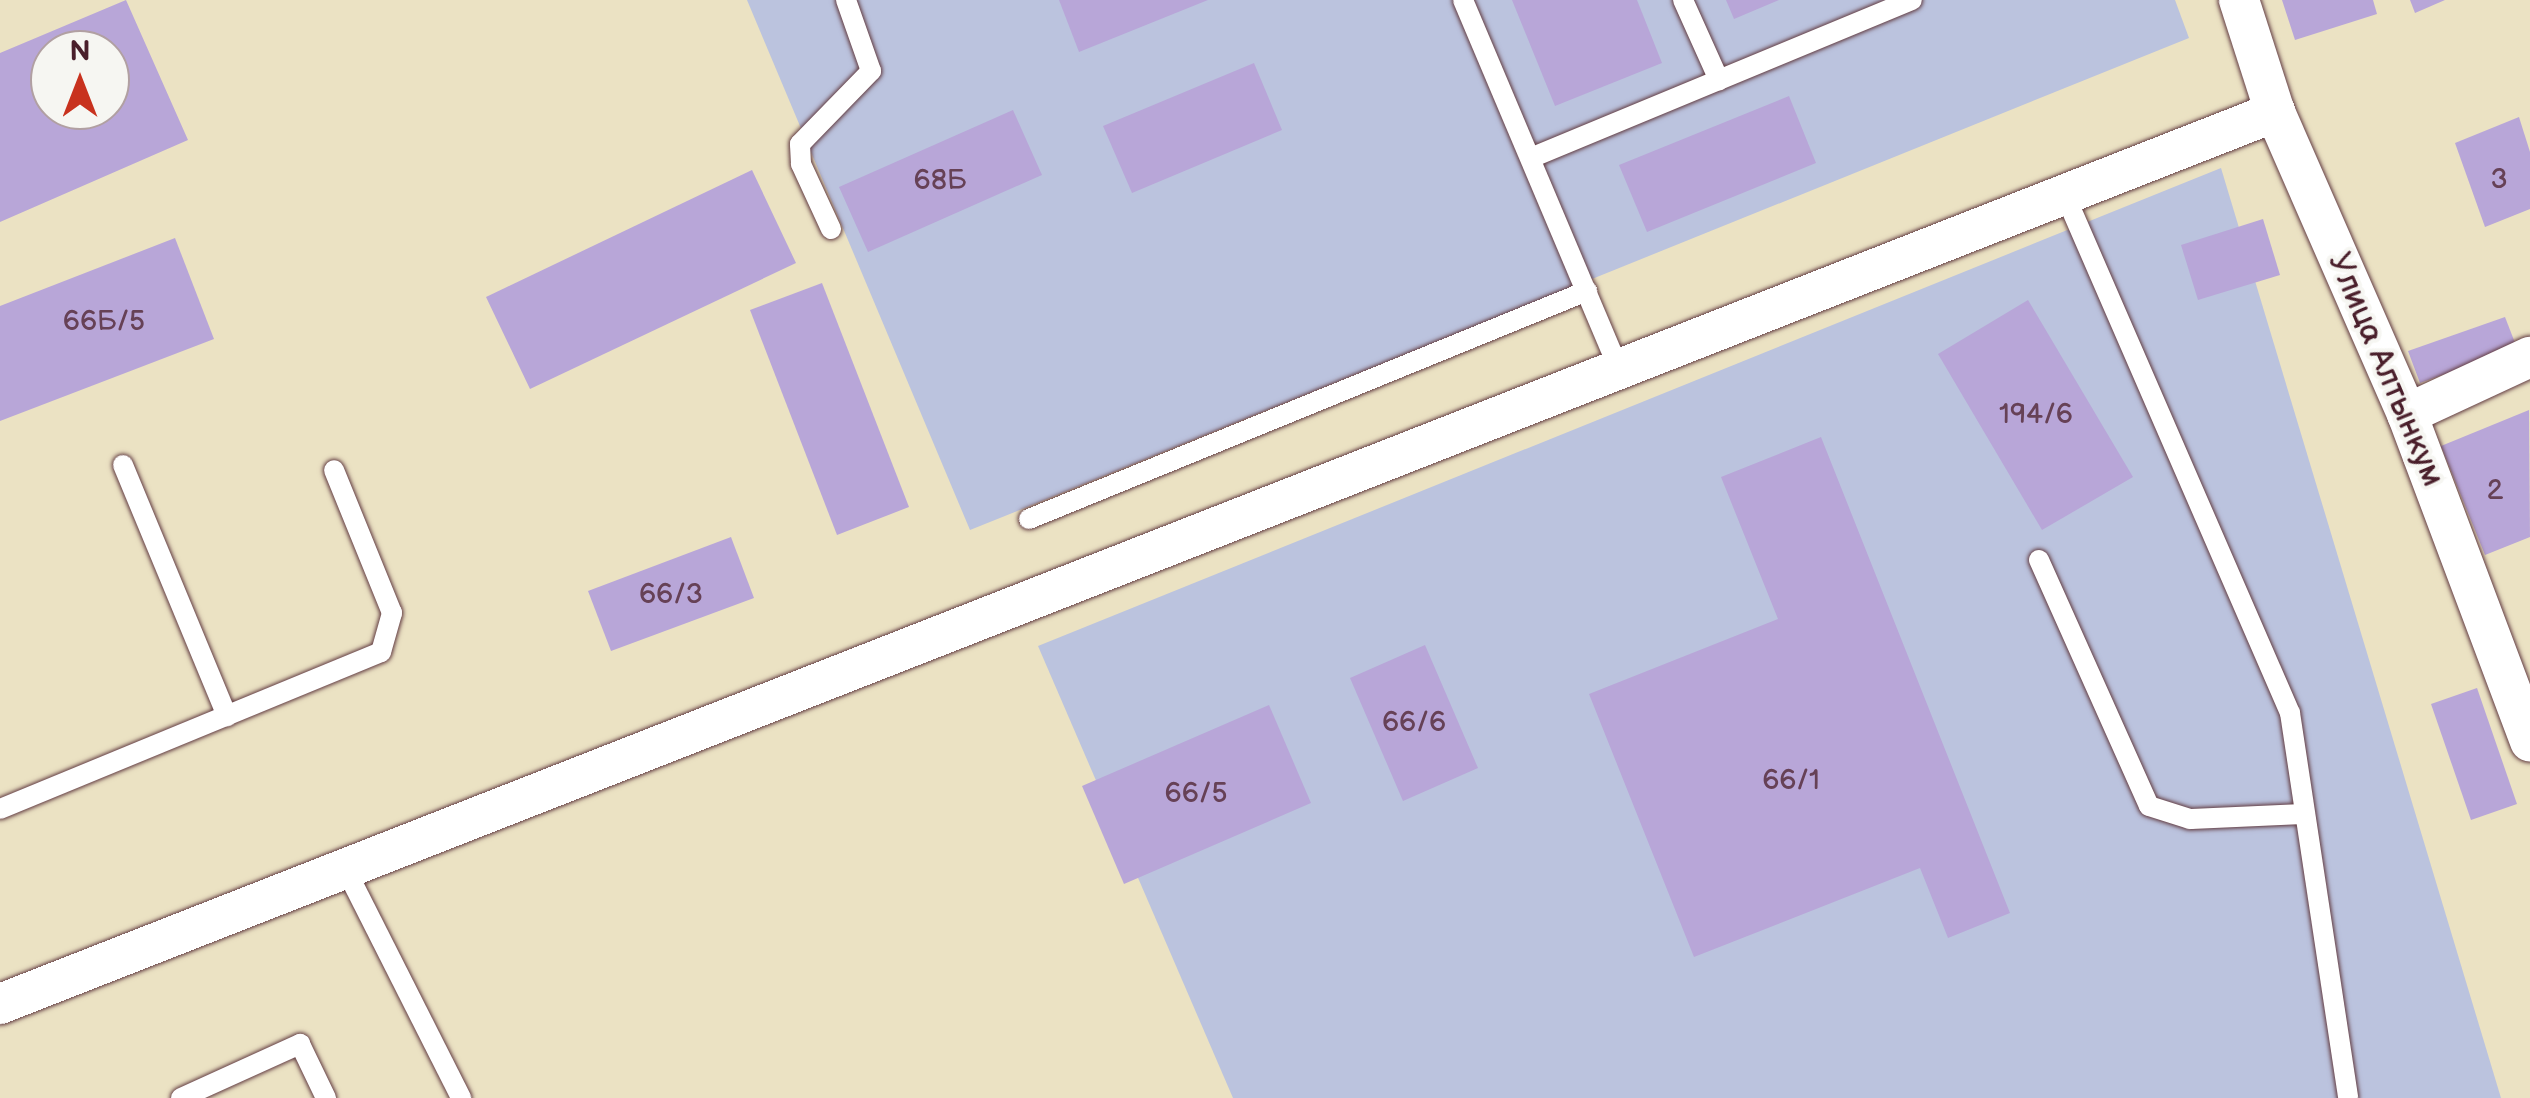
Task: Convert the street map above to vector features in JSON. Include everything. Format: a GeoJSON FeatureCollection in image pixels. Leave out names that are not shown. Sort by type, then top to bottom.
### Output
{"type":"FeatureCollection","features":[{"type":"Feature","properties":{"kind":"street","name":"Улица Алтынкум"},"geometry":{"type":"LineString","coordinates":[[2239,0],[2275,112],[2406,414],[2530,742]]}},
{"type":"Feature","properties":{"kind":"street"},"geometry":{"type":"LineString","coordinates":[[0,1004],[2275,112]]}},
{"type":"Feature","properties":{"kind":"street"},"geometry":{"type":"LineString","coordinates":[[2406,414],[2530,357]]}},
{"type":"Feature","properties":{"kind":"lane"},"geometry":{"type":"LineString","coordinates":[[831,229],[802,164],[800,144],[870,71],[869,52],[846,0]]}},
{"type":"Feature","properties":{"kind":"lane"},"geometry":{"type":"LineString","coordinates":[[1464,0],[1619,369]]}},
{"type":"Feature","properties":{"kind":"lane"},"geometry":{"type":"LineString","coordinates":[[1684,0],[1718,80]]}},
{"type":"Feature","properties":{"kind":"lane"},"geometry":{"type":"LineString","coordinates":[[1532,157],[1912,0]]}},
{"type":"Feature","properties":{"kind":"lane"},"geometry":{"type":"LineString","coordinates":[[2065,195],[2279,683],[2300,746],[2304,814],[2348,1098]]}},
{"type":"Feature","properties":{"kind":"lane"},"geometry":{"type":"LineString","coordinates":[[1029,519],[1587,291]]}},
{"type":"Feature","properties":{"kind":"lane"},"geometry":{"type":"LineString","coordinates":[[123,466],[227,716]]}},
{"type":"Feature","properties":{"kind":"lane"},"geometry":{"type":"LineString","coordinates":[[0,808],[381,652],[388,642],[392,613],[334,470]]}},
{"type":"Feature","properties":{"kind":"lane"},"geometry":{"type":"LineString","coordinates":[[2039,560],[2149,806],[2190,819],[2304,814]]}},
{"type":"Feature","properties":{"kind":"lane"},"geometry":{"type":"LineString","coordinates":[[346,868],[462,1098]]}},
{"type":"Feature","properties":{"kind":"lane"},"geometry":{"type":"LineString","coordinates":[[180,1098],[300,1044],[326,1098]]}},
{"type":"Feature","properties":{"kind":"shaded area"},"geometry":{"type":"Polygon","coordinates":[[[747,0],[2175,0],[2189,38],[970,530],[747,0]]]}},
{"type":"Feature","properties":{"kind":"shaded area"},"geometry":{"type":"Polygon","coordinates":[[[2221,168],[2501,1098],[1233,1098],[1038,646],[2221,168]]]}},
{"type":"Feature","properties":{"kind":"building"},"geometry":{"type":"Polygon","coordinates":[[[126,0],[188,140],[0,222],[0,53],[30,40],[30,130],[130,130],[130,30],[55,30],[126,0]]]}},
{"type":"Feature","properties":{"kind":"building"},"geometry":{"type":"Polygon","coordinates":[[[1059,0],[1208,0],[1079,52],[1059,0]]]}},
{"type":"Feature","properties":{"kind":"building"},"geometry":{"type":"Polygon","coordinates":[[[1512,0],[1637,0],[1662,63],[1555,106],[1512,0]]]}},
{"type":"Feature","properties":{"kind":"building"},"geometry":{"type":"Polygon","coordinates":[[[1726,0],[1779,0],[1734,19],[1726,0]]]}},
{"type":"Feature","properties":{"kind":"building"},"geometry":{"type":"Polygon","coordinates":[[[2282,0],[2373,0],[2377,14],[2295,40],[2282,0]]]}},
{"type":"Feature","properties":{"kind":"building"},"geometry":{"type":"Polygon","coordinates":[[[2410,0],[2445,0],[2415,13],[2410,0]]]}},
{"type":"Feature","properties":{"kind":"building"},"geometry":{"type":"Polygon","coordinates":[[[1254,63],[1282,130],[1132,193],[1103,126],[1254,63]]]}},
{"type":"Feature","properties":{"kind":"building"},"geometry":{"type":"Polygon","coordinates":[[[1789,96],[1816,163],[1647,232],[1619,165],[1789,96]]]}},
{"type":"Feature","properties":{"kind":"building"},"geometry":{"type":"Polygon","coordinates":[[[1013,110],[1042,175],[868,252],[839,187],[1013,110]]]}},
{"type":"Feature","properties":{"kind":"building"},"geometry":{"type":"Polygon","coordinates":[[[2519,117],[2530,152],[2530,209],[2485,227],[2455,143],[2519,117]]]}},
{"type":"Feature","properties":{"kind":"building"},"geometry":{"type":"Polygon","coordinates":[[[752,170],[796,263],[530,389],[486,297],[752,170]]]}},
{"type":"Feature","properties":{"kind":"building"},"geometry":{"type":"Polygon","coordinates":[[[2263,219],[2280,275],[2198,300],[2181,245],[2263,219]]]}},
{"type":"Feature","properties":{"kind":"building"},"geometry":{"type":"Polygon","coordinates":[[[175,238],[214,339],[0,421],[0,306],[175,238]]]}},
{"type":"Feature","properties":{"kind":"building"},"geometry":{"type":"Polygon","coordinates":[[[822,283],[909,507],[837,535],[750,310],[822,283]]]}},
{"type":"Feature","properties":{"kind":"building"},"geometry":{"type":"Polygon","coordinates":[[[2028,300],[2133,477],[2042,530],[1938,354],[2028,300]]]}},
{"type":"Feature","properties":{"kind":"building"},"geometry":{"type":"Polygon","coordinates":[[[2505,317],[2517,348],[2420,383],[2408,351],[2505,317]]]}},
{"type":"Feature","properties":{"kind":"building"},"geometry":{"type":"Polygon","coordinates":[[[2529,410],[2530,537],[2485,555],[2441,446],[2529,410]]]}},
{"type":"Feature","properties":{"kind":"building"},"geometry":{"type":"Polygon","coordinates":[[[1821,437],[2010,913],[1948,938],[1920,868],[1694,957],[1589,694],[1778,619],[1721,477],[1821,437]]]}},
{"type":"Feature","properties":{"kind":"building"},"geometry":{"type":"Polygon","coordinates":[[[731,537],[754,598],[611,651],[588,591],[731,537]]]}},
{"type":"Feature","properties":{"kind":"building"},"geometry":{"type":"Polygon","coordinates":[[[1425,645],[1478,768],[1403,801],[1350,678],[1425,645]]]}},
{"type":"Feature","properties":{"kind":"building"},"geometry":{"type":"Polygon","coordinates":[[[2477,688],[2517,804],[2471,820],[2431,704],[2477,688]]]}},
{"type":"Feature","properties":{"kind":"building"},"geometry":{"type":"Polygon","coordinates":[[[1269,705],[1311,803],[1124,884],[1082,786],[1269,705]]]}}]}
